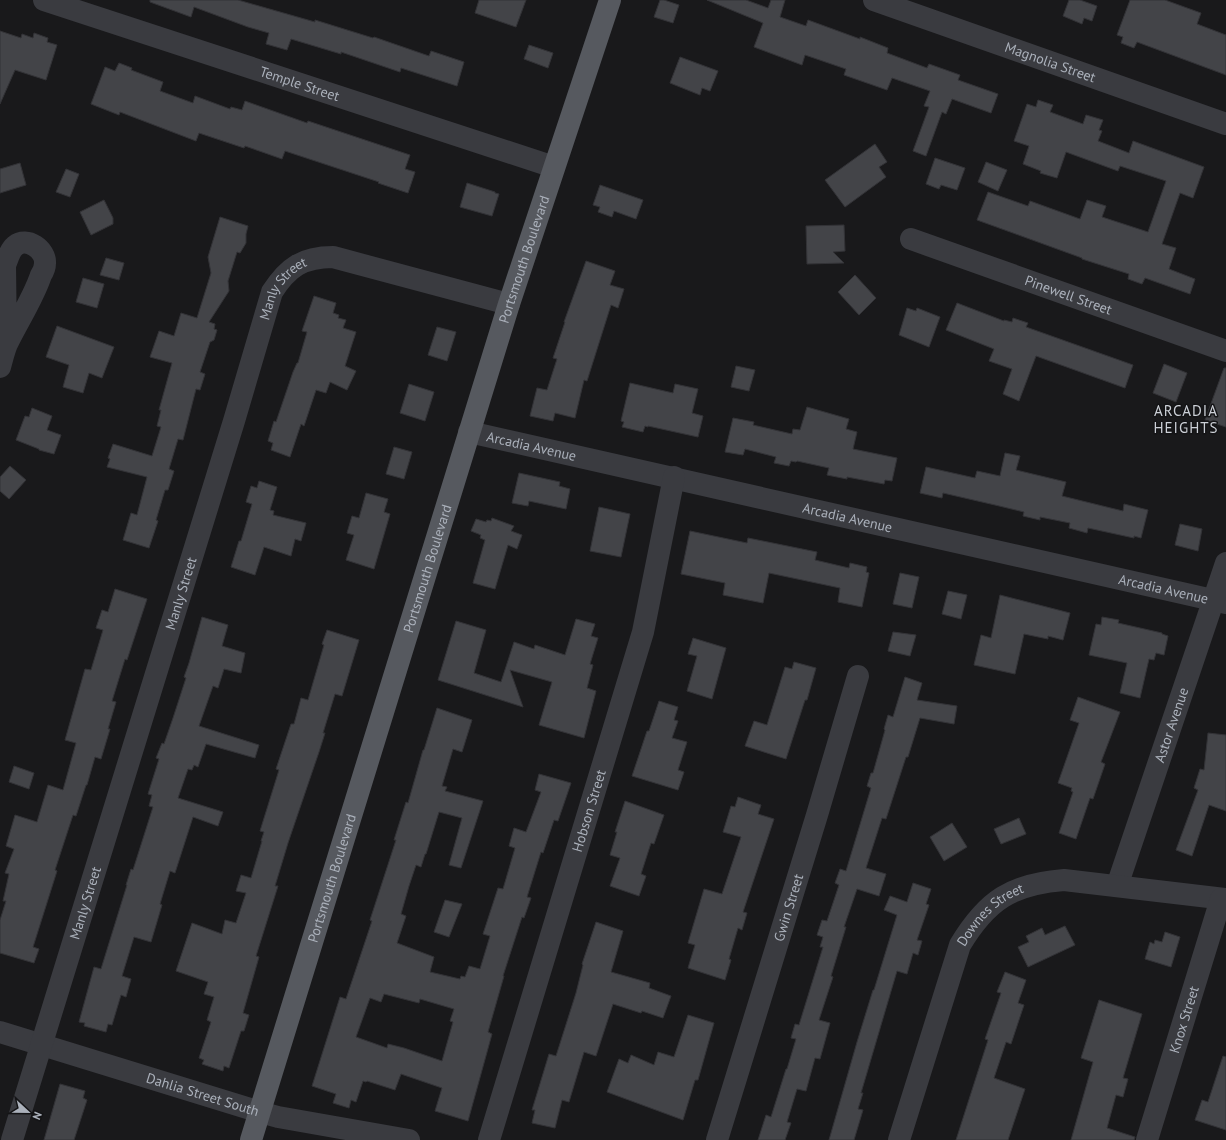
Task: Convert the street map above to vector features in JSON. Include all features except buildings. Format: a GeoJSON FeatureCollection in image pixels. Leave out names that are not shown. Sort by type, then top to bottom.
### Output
{"type":"FeatureCollection","features":[{"type":"Feature","properties":{"kind":"main road","name":"Portsmouth Boulevard"},"geometry":{"type":"LineString","coordinates":[[251,1140],[509,304],[610,0]]}},
{"type":"Feature","properties":{"kind":"street","name":"Temple Street"},"geometry":{"type":"LineString","coordinates":[[44,0],[92,7],[554,167]]}},
{"type":"Feature","properties":{"kind":"street","name":"Magnolia Street"},"geometry":{"type":"LineString","coordinates":[[874,0],[1226,124]]}},
{"type":"Feature","properties":{"kind":"street","name":"Pinewell Street"},"geometry":{"type":"LineString","coordinates":[[911,240],[1226,351]]}},
{"type":"Feature","properties":{"kind":"street","name":"Manly Street"},"geometry":{"type":"LineString","coordinates":[[12,1140],[234,421],[272,292],[281,278],[293,268],[307,260],[320,257],[333,257],[509,304]]}},
{"type":"Feature","properties":{"kind":"street"},"geometry":{"type":"LineString","coordinates":[[0,367],[6,346]]}},
{"type":"Feature","properties":{"kind":"street","name":"Arcadia Avenue"},"geometry":{"type":"LineString","coordinates":[[469,432],[674,477],[1220,602]]}},
{"type":"Feature","properties":{"kind":"street","name":"Hobson Street"},"geometry":{"type":"LineString","coordinates":[[489,1140],[643,632],[674,477]]}},
{"type":"Feature","properties":{"kind":"street","name":"Astor Avenue"},"geometry":{"type":"LineString","coordinates":[[1117,886],[1220,602],[1226,563]]}},
{"type":"Feature","properties":{"kind":"street","name":"Gwin Street"},"geometry":{"type":"LineString","coordinates":[[717,1140],[815,823],[858,676]]}},
{"type":"Feature","properties":{"kind":"street","name":"Downes Street"},"geometry":{"type":"LineString","coordinates":[[899,1140],[960,945],[975,921],[983,912],[1000,898],[1020,888],[1042,882],[1064,880],[1224,899]]}},
{"type":"Feature","properties":{"kind":"street","name":"Knox Street"},"geometry":{"type":"LineString","coordinates":[[1147,1140],[1224,899]]}},
{"type":"Feature","properties":{"kind":"street","name":"Dahlia Street South"},"geometry":{"type":"LineString","coordinates":[[0,1032],[278,1117],[409,1140]]}},
{"type":"Feature","properties":{"kind":"district","name":"ARCADIA HEIGHTS"},"geometry":{"type":"Point","coordinates":[1186,420]}}]}
